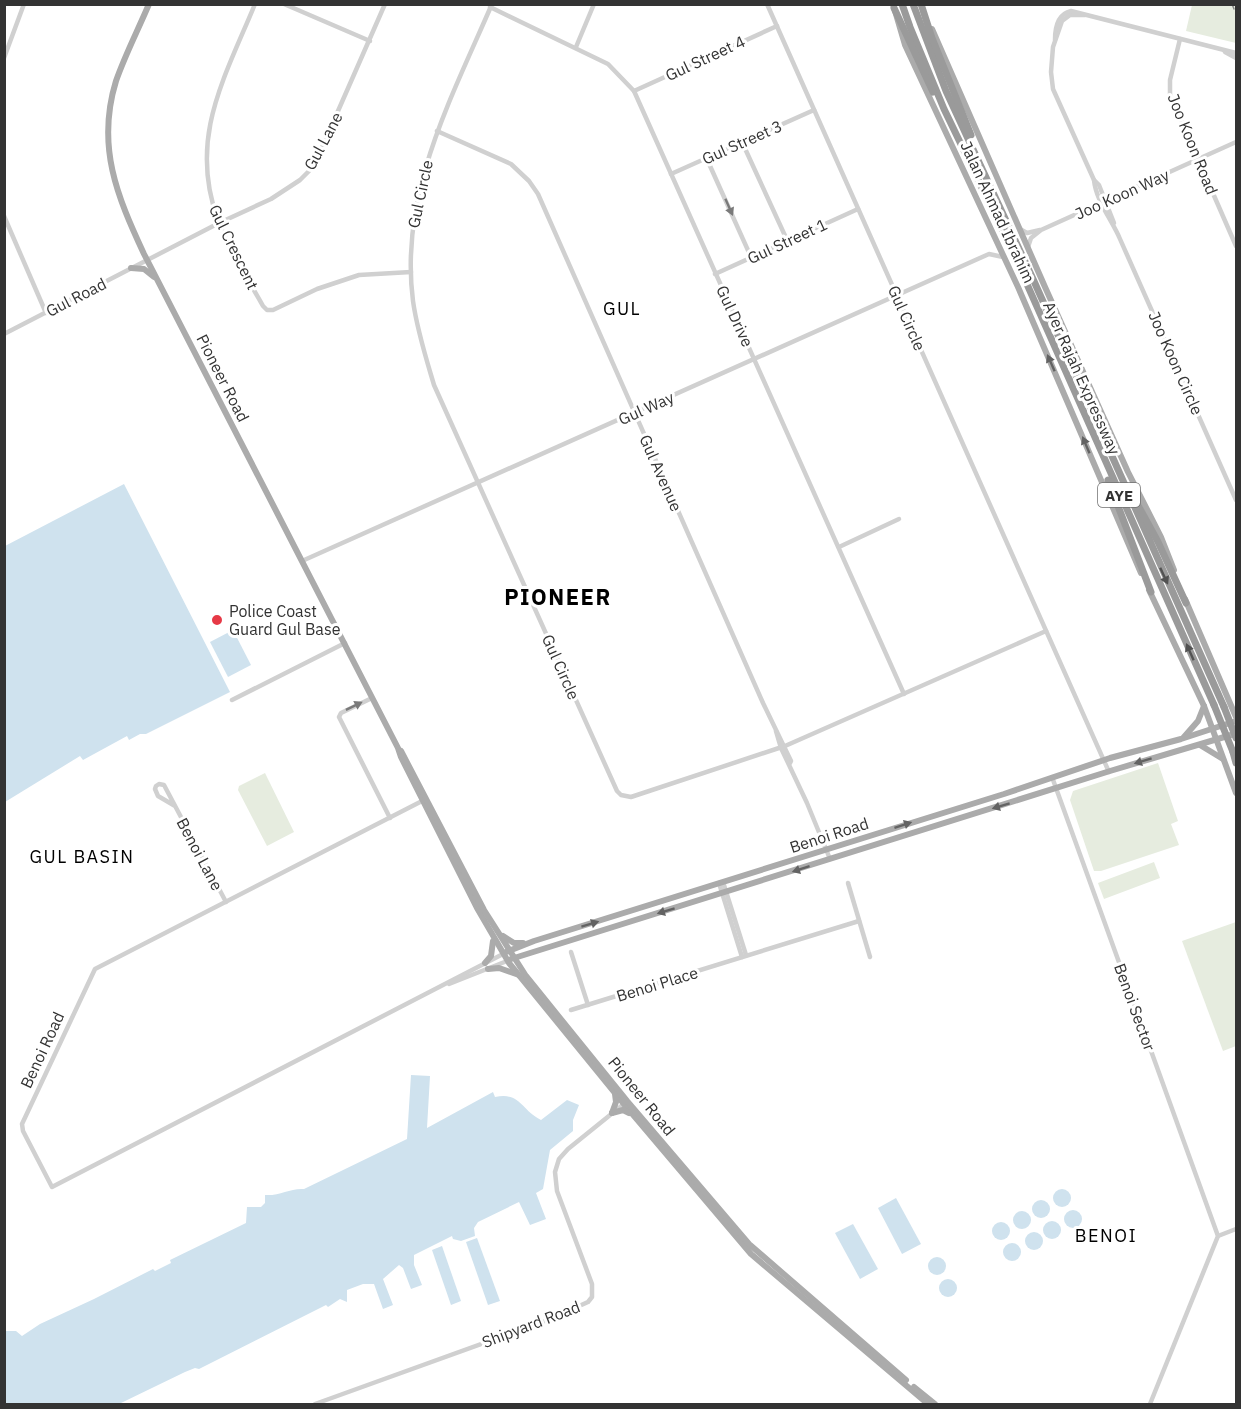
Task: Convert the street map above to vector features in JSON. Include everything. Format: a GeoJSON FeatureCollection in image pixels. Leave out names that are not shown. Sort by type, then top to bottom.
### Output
{"type":"FeatureCollection","features":[{"type":"Feature","properties":{"kind":"highway","name":"Ayer Rajah Expressway"},"geometry":{"type":"LineString","coordinates":[[903,4],[910,27],[945,109],[1010,246],[1214,705],[1236,763]]}},
{"type":"Feature","properties":{"kind":"highway","name":"Ayer Rajah Expressway"},"geometry":{"type":"LineString","coordinates":[[913,4],[946,91],[1124,484],[1231,705],[1230,730]]}},
{"type":"Feature","properties":{"kind":"highway"},"geometry":{"type":"LineString","coordinates":[[921,4],[932,38],[994,193]]}},
{"type":"Feature","properties":{"kind":"highway"},"geometry":{"type":"LineString","coordinates":[[893,6],[934,95],[945,109]]}},
{"type":"Feature","properties":{"kind":"highway"},"geometry":{"type":"LineString","coordinates":[[1098,447],[1114,497],[1151,592]]}},
{"type":"Feature","properties":{"kind":"highway"},"geometry":{"type":"LineString","coordinates":[[1124,484],[1158,542],[1186,603]]}},
{"type":"Feature","properties":{"kind":"main road","name":"Pioneer Road"},"geometry":{"type":"LineString","coordinates":[[149,4],[117,79],[108,130],[109,158],[124,212],[372,698],[398,748],[405,755],[425,800],[495,933],[523,976],[602,1074],[749,1244],[935,1404]]}},
{"type":"Feature","properties":{"kind":"main road","name":"Jalan Ahmad Ibrahim"},"geometry":{"type":"LineString","coordinates":[[921,4],[1028,250],[1128,472],[1161,537],[1186,603],[1231,705],[1230,730],[1217,741],[1236,793]]}},
{"type":"Feature","properties":{"kind":"main road","name":"Jalan Ahmad Ibrahim"},"geometry":{"type":"LineString","coordinates":[[893,6],[905,45],[995,237],[1074,416],[1125,541],[1204,706],[1230,730]]}},
{"type":"Feature","properties":{"kind":"main road"},"geometry":{"type":"LineString","coordinates":[[131,268],[147,271],[160,285]]}},
{"type":"Feature","properties":{"kind":"main road"},"geometry":{"type":"LineString","coordinates":[[1181,739],[1198,721],[1204,706],[1230,730],[1225,762]]}},
{"type":"Feature","properties":{"kind":"main road","name":"Benoi Road"},"geometry":{"type":"LineString","coordinates":[[506,952],[534,941],[1104,760],[1181,739],[1230,730]]}},
{"type":"Feature","properties":{"kind":"main road","name":"Benoi Road"},"geometry":{"type":"LineString","coordinates":[[511,959],[1056,788],[1217,741],[1230,730]]}},
{"type":"Feature","properties":{"kind":"main road"},"geometry":{"type":"LineString","coordinates":[[1200,745],[1216,753],[1225,762]]}},
{"type":"Feature","properties":{"kind":"main road"},"geometry":{"type":"LineString","coordinates":[[532,952],[524,961],[523,976],[486,966],[494,951],[495,933],[514,943],[534,941]]}},
{"type":"Feature","properties":{"kind":"main road","name":"Pioneer Road"},"geometry":{"type":"LineString","coordinates":[[610,1083],[615,1094],[626,1103],[634,1116],[751,1254],[928,1404]]}},
{"type":"Feature","properties":{"kind":"main road"},"geometry":{"type":"LineString","coordinates":[[612,1113],[616,1101],[615,1094]]}},
{"type":"Feature","properties":{"kind":"main road"},"geometry":{"type":"LineString","coordinates":[[612,1113],[623,1110],[634,1116]]}},
{"type":"Feature","properties":{"kind":"street"},"geometry":{"type":"LineString","coordinates":[[4,58],[24,4]]}},
{"type":"Feature","properties":{"kind":"street","name":"Gul Crescent"},"geometry":{"type":"LineString","coordinates":[[255,4],[220,87],[209,130],[206,175],[210,198],[219,223],[263,306],[267,310],[273,310],[317,289],[359,275],[411,272]]}},
{"type":"Feature","properties":{"kind":"street"},"geometry":{"type":"LineString","coordinates":[[284,4],[370,41]]}},
{"type":"Feature","properties":{"kind":"street","name":"Gul Lane"},"geometry":{"type":"LineString","coordinates":[[147,260],[271,199],[300,180],[313,167],[385,4]]}},
{"type":"Feature","properties":{"kind":"street"},"geometry":{"type":"LineString","coordinates":[[576,47],[594,4]]}},
{"type":"Feature","properties":{"kind":"street","name":"Gul Circle"},"geometry":{"type":"LineString","coordinates":[[767,4],[1109,772]]}},
{"type":"Feature","properties":{"kind":"street","name":"Gul Drive"},"geometry":{"type":"LineString","coordinates":[[491,6],[608,64],[634,91],[904,694]]}},
{"type":"Feature","properties":{"kind":"street","name":"Gul Circle"},"geometry":{"type":"LineString","coordinates":[[491,6],[437,131],[427,160],[416,205],[411,244],[413,301],[420,340],[434,385],[617,791],[621,795],[631,797],[783,747],[1046,631]]}},
{"type":"Feature","properties":{"kind":"street","name":"Joo Koon Circle"},"geometry":{"type":"LineString","coordinates":[[1236,53],[1071,11],[1063,14],[1059,20],[1051,61],[1053,89],[1236,500]]}},
{"type":"Feature","properties":{"kind":"street","name":"Gul Street 4"},"geometry":{"type":"LineString","coordinates":[[634,91],[777,26]]}},
{"type":"Feature","properties":{"kind":"street","name":"Joo Koon Road"},"geometry":{"type":"LineString","coordinates":[[1180,39],[1170,80],[1170,95],[1236,246]]}},
{"type":"Feature","properties":{"kind":"street","name":"Joo Koon Circle"},"geometry":{"type":"LineString","coordinates":[[1219,49],[1236,58]]}},
{"type":"Feature","properties":{"kind":"street","name":"Gul Street 3"},"geometry":{"type":"LineString","coordinates":[[671,174],[814,110]]}},
{"type":"Feature","properties":{"kind":"street","name":"Gul Avenue"},"geometry":{"type":"LineString","coordinates":[[437,131],[511,164],[529,181],[541,201],[776,731],[830,859]]}},
{"type":"Feature","properties":{"kind":"street"},"geometry":{"type":"LineString","coordinates":[[742,142],[788,240]]}},
{"type":"Feature","properties":{"kind":"street","name":"Joo Koon Way"},"geometry":{"type":"LineString","coordinates":[[1041,230],[1236,142]]}},
{"type":"Feature","properties":{"kind":"street"},"geometry":{"type":"LineString","coordinates":[[706,157],[752,257]]}},
{"type":"Feature","properties":{"kind":"street","name":"Gul Street 1"},"geometry":{"type":"LineString","coordinates":[[716,274],[858,209]]}},
{"type":"Feature","properties":{"kind":"street"},"geometry":{"type":"LineString","coordinates":[[4,216],[46,313]]}},
{"type":"Feature","properties":{"kind":"street"},"geometry":{"type":"LineString","coordinates":[[1018,227],[1027,233],[1041,230]]}},
{"type":"Feature","properties":{"kind":"street"},"geometry":{"type":"LineString","coordinates":[[1028,250],[1029,241],[1041,230]]}},
{"type":"Feature","properties":{"kind":"street"},"geometry":{"type":"LineString","coordinates":[[995,237],[989,254],[999,255],[1005,260]]}},
{"type":"Feature","properties":{"kind":"street","name":"Gul Way"},"geometry":{"type":"LineString","coordinates":[[302,561],[989,254]]}},
{"type":"Feature","properties":{"kind":"street","name":"Gul Road"},"geometry":{"type":"LineString","coordinates":[[4,334],[147,260]]}},
{"type":"Feature","properties":{"kind":"street"},"geometry":{"type":"LineString","coordinates":[[839,547],[899,519]]}},
{"type":"Feature","properties":{"kind":"street"},"geometry":{"type":"LineString","coordinates":[[232,700],[345,643]]}},
{"type":"Feature","properties":{"kind":"street"},"geometry":{"type":"LineString","coordinates":[[372,698],[341,713],[340,718],[390,818]]}},
{"type":"Feature","properties":{"kind":"street","name":"Benoi Sector"},"geometry":{"type":"LineString","coordinates":[[1052,777],[1218,1236]]}},
{"type":"Feature","properties":{"kind":"street","name":"Benoi Lane"},"geometry":{"type":"LineString","coordinates":[[175,806],[158,796],[156,786],[164,785],[226,902]]}},
{"type":"Feature","properties":{"kind":"street","name":"Benoi Road"},"geometry":{"type":"LineString","coordinates":[[425,800],[119,956],[93,972],[22,1125],[22,1131],[52,1187],[436,989],[486,966],[511,959]]}},
{"type":"Feature","properties":{"kind":"street"},"geometry":{"type":"LineString","coordinates":[[721,883],[744,956]]}},
{"type":"Feature","properties":{"kind":"street"},"geometry":{"type":"LineString","coordinates":[[848,883],[870,957]]}},
{"type":"Feature","properties":{"kind":"street","name":"Benoi Place"},"geometry":{"type":"LineString","coordinates":[[571,1010],[859,921]]}},
{"type":"Feature","properties":{"kind":"street","name":"Benoi Road"},"geometry":{"type":"LineString","coordinates":[[486,966],[506,952]]}},
{"type":"Feature","properties":{"kind":"street"},"geometry":{"type":"LineString","coordinates":[[571,952],[588,1005]]}},
{"type":"Feature","properties":{"kind":"street","name":"Shipyard Road"},"geometry":{"type":"LineString","coordinates":[[315,1404],[548,1320],[588,1302],[592,1297],[592,1284],[557,1191],[555,1172],[559,1159],[568,1149],[626,1103]]}},
{"type":"Feature","properties":{"kind":"street"},"geometry":{"type":"LineString","coordinates":[[1150,1404],[1218,1236],[1236,1229]]}},
{"type":"Feature","properties":{"kind":"shaded area"},"geometry":{"type":"Polygon","coordinates":[[[1192,5],[1236,5],[1236,43],[1186,31],[1192,5]]]}},
{"type":"Feature","properties":{"kind":"shaded area"},"geometry":{"type":"Polygon","coordinates":[[[1158,763],[1178,821],[1171,824],[1179,845],[1101,871],[1094,871],[1070,800],[1073,791],[1158,763]]]}},
{"type":"Feature","properties":{"kind":"shaded area"},"geometry":{"type":"Polygon","coordinates":[[[265,773],[294,832],[267,846],[238,790],[239,786],[265,773]]]}},
{"type":"Feature","properties":{"kind":"shaded area"},"geometry":{"type":"Polygon","coordinates":[[[1154,862],[1160,878],[1104,899],[1098,883],[1154,862]]]}},
{"type":"Feature","properties":{"kind":"shaded area"},"geometry":{"type":"Polygon","coordinates":[[[1236,922],[1236,1046],[1223,1051],[1182,941],[1236,922]]]}},
{"type":"Feature","properties":{"kind":"water"},"geometry":{"type":"Polygon","coordinates":[[[124,484],[230,692],[146,734],[140,734],[129,740],[127,736],[83,760],[80,756],[5,802],[5,546],[124,484]]]}},
{"type":"Feature","properties":{"kind":"water"},"geometry":{"type":"Polygon","coordinates":[[[233,630],[251,665],[228,677],[210,642],[233,630]]]}},
{"type":"Feature","properties":{"kind":"water"},"geometry":{"type":"Polygon","coordinates":[[[411,1075],[430,1076],[427,1128],[493,1092],[495,1097],[504,1096],[515,1099],[541,1120],[567,1100],[579,1105],[573,1120],[573,1131],[550,1150],[543,1189],[536,1193],[546,1219],[530,1225],[519,1202],[478,1222],[474,1228],[475,1236],[461,1241],[453,1239],[452,1236],[414,1255],[414,1265],[422,1285],[411,1289],[403,1268],[399,1265],[383,1279],[393,1305],[383,1309],[374,1284],[363,1284],[347,1290],[347,1302],[340,1299],[328,1307],[326,1305],[199,1369],[195,1368],[185,1372],[122,1404],[5,1404],[5,1331],[16,1331],[22,1336],[40,1324],[153,1269],[155,1271],[171,1263],[170,1260],[246,1223],[247,1207],[261,1207],[265,1203],[265,1195],[304,1189],[407,1139],[411,1075]]]}},
{"type":"Feature","properties":{"kind":"water"},"geometry":{"type":"Polygon","coordinates":[[[1062,1189],[1070,1194],[1071,1198],[1066,1206],[1062,1207],[1054,1202],[1053,1198],[1058,1190],[1062,1189]]]}},
{"type":"Feature","properties":{"kind":"water"},"geometry":{"type":"Polygon","coordinates":[[[896,1198],[921,1244],[902,1254],[878,1208],[896,1198]]]}},
{"type":"Feature","properties":{"kind":"water"},"geometry":{"type":"Polygon","coordinates":[[[1041,1200],[1049,1205],[1050,1209],[1045,1217],[1041,1218],[1033,1213],[1032,1209],[1037,1201],[1041,1200]]]}},
{"type":"Feature","properties":{"kind":"water"},"geometry":{"type":"Polygon","coordinates":[[[1073,1210],[1081,1215],[1082,1219],[1077,1227],[1073,1228],[1065,1223],[1064,1219],[1069,1211],[1073,1210]]]}},
{"type":"Feature","properties":{"kind":"water"},"geometry":{"type":"Polygon","coordinates":[[[1022,1211],[1030,1216],[1031,1220],[1026,1228],[1022,1229],[1014,1224],[1013,1220],[1018,1212],[1022,1211]]]}},
{"type":"Feature","properties":{"kind":"water"},"geometry":{"type":"Polygon","coordinates":[[[1052,1221],[1060,1226],[1061,1230],[1056,1238],[1052,1239],[1044,1234],[1043,1230],[1048,1222],[1052,1221]]]}},
{"type":"Feature","properties":{"kind":"water"},"geometry":{"type":"Polygon","coordinates":[[[1001,1222],[1009,1227],[1010,1231],[1005,1239],[1001,1240],[993,1235],[992,1231],[997,1223],[1001,1222]]]}},
{"type":"Feature","properties":{"kind":"water"},"geometry":{"type":"Polygon","coordinates":[[[853,1224],[878,1269],[860,1279],[835,1233],[853,1224]]]}},
{"type":"Feature","properties":{"kind":"water"},"geometry":{"type":"Polygon","coordinates":[[[1034,1232],[1042,1237],[1043,1241],[1038,1249],[1034,1250],[1026,1245],[1025,1241],[1030,1233],[1034,1232]]]}},
{"type":"Feature","properties":{"kind":"water"},"geometry":{"type":"Polygon","coordinates":[[[477,1238],[500,1301],[488,1305],[466,1242],[477,1238]]]}},
{"type":"Feature","properties":{"kind":"water"},"geometry":{"type":"Polygon","coordinates":[[[1012,1243],[1020,1248],[1021,1252],[1016,1260],[1012,1261],[1004,1256],[1003,1252],[1008,1244],[1012,1243]]]}},
{"type":"Feature","properties":{"kind":"water"},"geometry":{"type":"Polygon","coordinates":[[[442,1246],[461,1301],[451,1305],[432,1250],[442,1246]]]}},
{"type":"Feature","properties":{"kind":"water"},"geometry":{"type":"Polygon","coordinates":[[[937,1257],[945,1262],[946,1266],[941,1274],[937,1275],[929,1270],[928,1266],[933,1258],[937,1257]]]}},
{"type":"Feature","properties":{"kind":"water"},"geometry":{"type":"Polygon","coordinates":[[[948,1279],[956,1284],[957,1288],[952,1296],[948,1297],[940,1292],[939,1288],[944,1280],[948,1279]]]}},
{"type":"Feature","properties":{"kind":"railway"},"geometry":{"type":"LineString","coordinates":[[1232,4],[1236,14]]}},
{"type":"Feature","properties":{"kind":"place","name":"Police Coast Guard Gul Base"},"geometry":{"type":"Point","coordinates":[217,620]}},
{"type":"Feature","properties":{"kind":"district","name":"GUL"},"geometry":{"type":"Point","coordinates":[622,308]}},
{"type":"Feature","properties":{"kind":"district","name":"PIONEER"},"geometry":{"type":"Point","coordinates":[558,596]}},
{"type":"Feature","properties":{"kind":"district","name":"GUL BASIN"},"geometry":{"type":"Point","coordinates":[82,856]}},
{"type":"Feature","properties":{"kind":"district","name":"BENOI"},"geometry":{"type":"Point","coordinates":[1106,1235]}}]}
